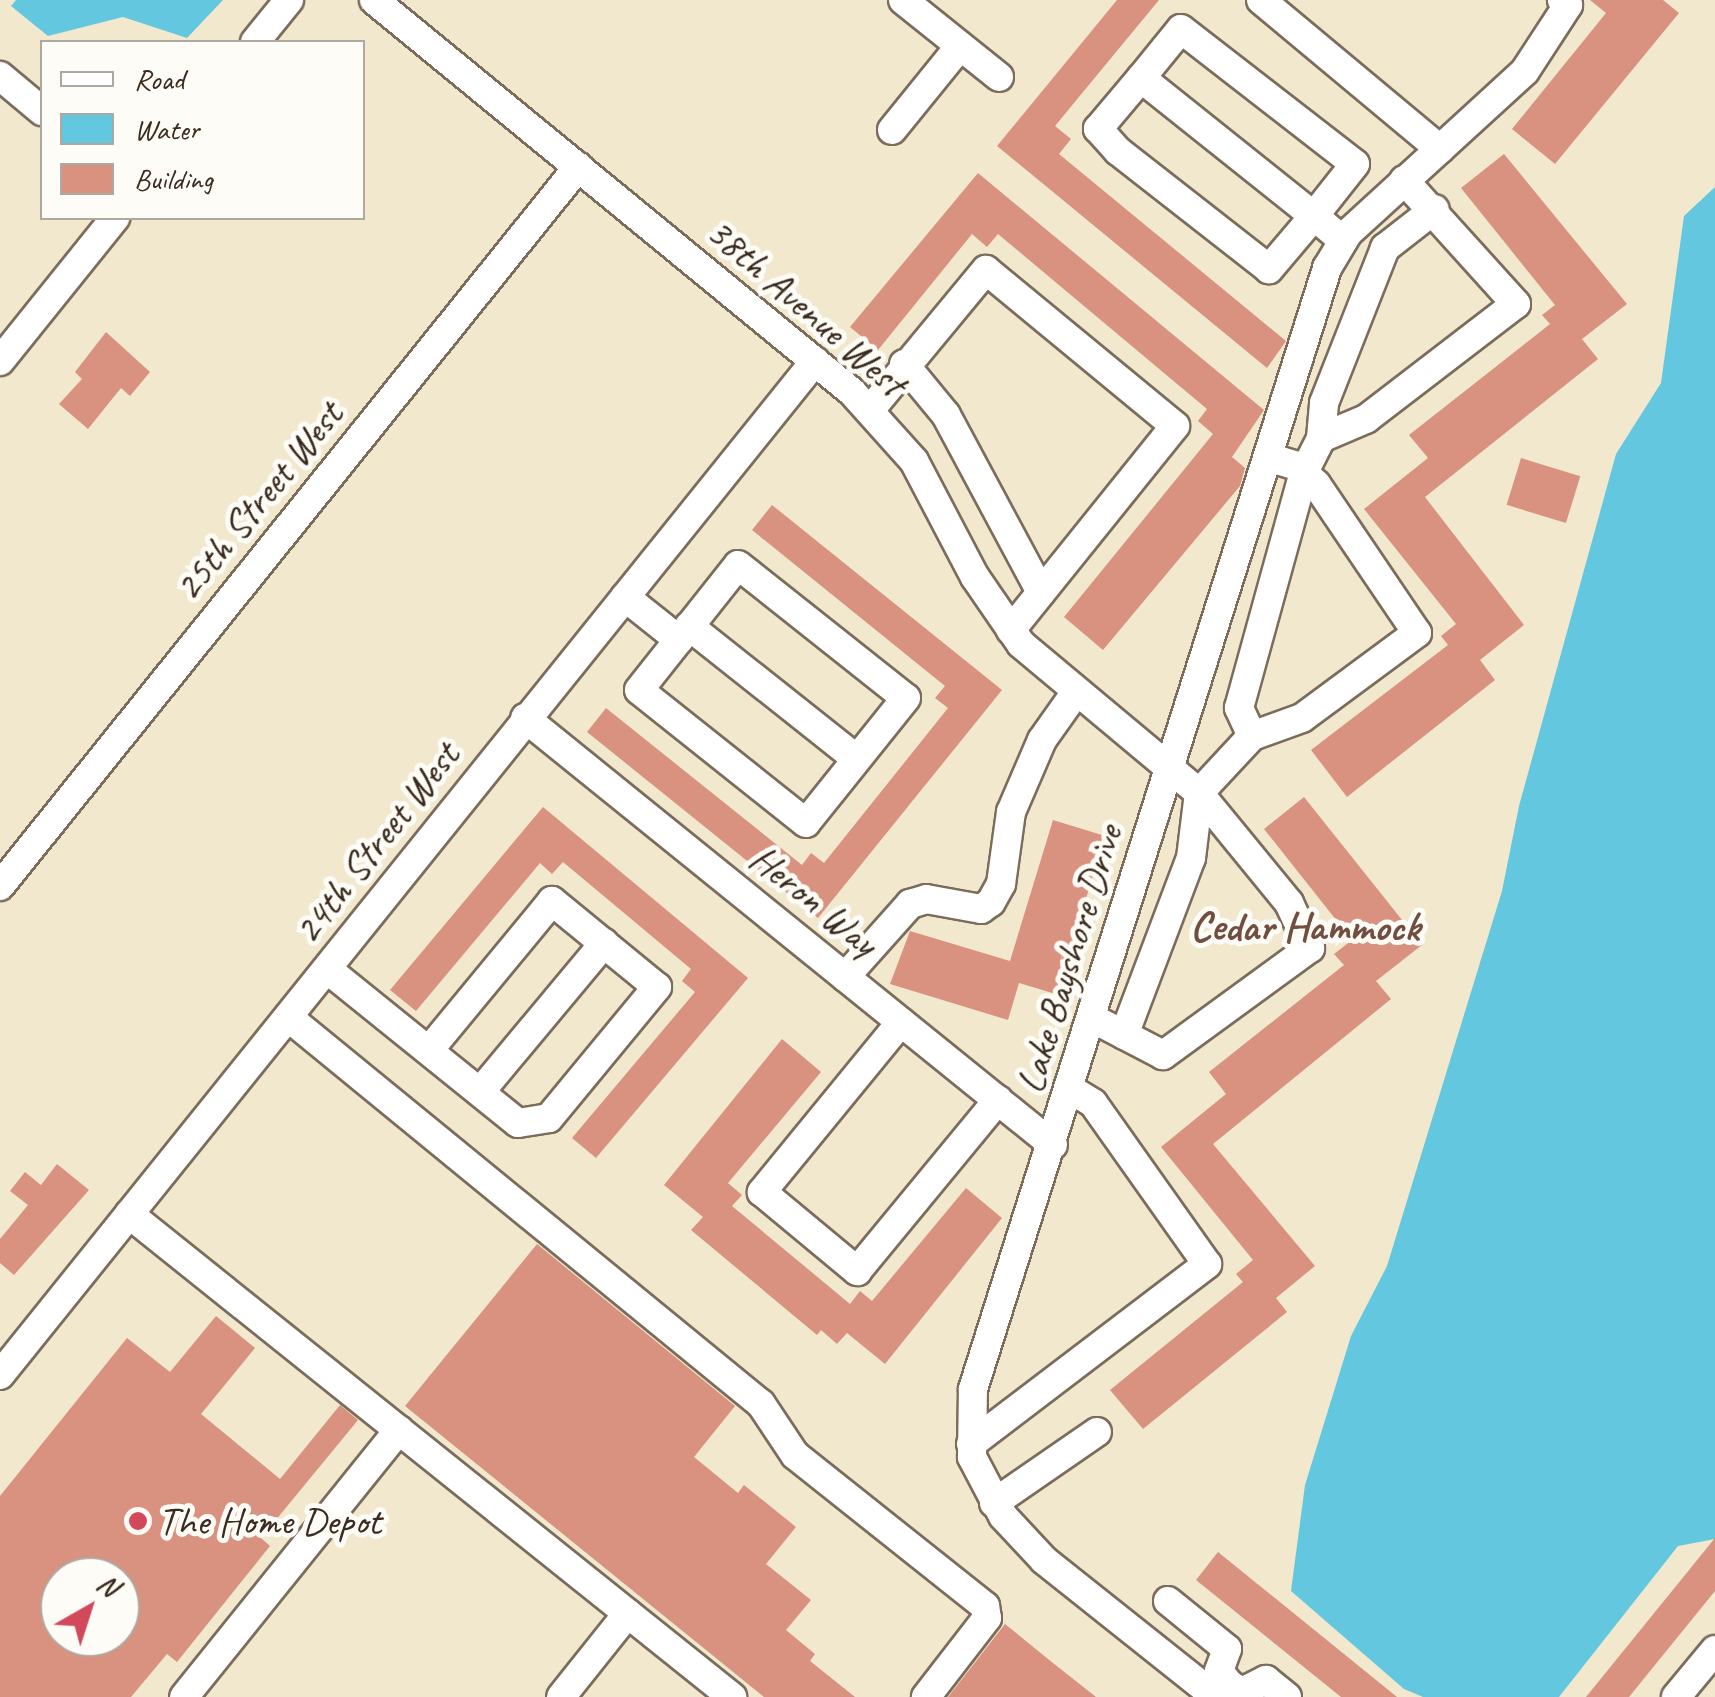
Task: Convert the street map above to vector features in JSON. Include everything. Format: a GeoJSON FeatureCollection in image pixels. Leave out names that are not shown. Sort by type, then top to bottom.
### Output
{"type":"FeatureCollection","features":[{"type":"Feature","properties":{"kind":"street"},"geometry":{"type":"LineString","coordinates":[[257,40],[289,0]]}},
{"type":"Feature","properties":{"kind":"street","name":"38th Avenue West"},"geometry":{"type":"LineString","coordinates":[[374,0],[815,360],[870,410],[914,461],[974,578],[1011,630],[1076,692],[1199,793],[1289,904],[1310,948],[1163,1055],[1124,1035]]}},
{"type":"Feature","properties":{"kind":"street"},"geometry":{"type":"LineString","coordinates":[[902,0],[999,77]]}},
{"type":"Feature","properties":{"kind":"street"},"geometry":{"type":"LineString","coordinates":[[1261,0],[1440,149]]}},
{"type":"Feature","properties":{"kind":"street","name":"Lake Bayshore Drive"},"geometry":{"type":"LineString","coordinates":[[1221,1693],[1044,1560],[994,1503],[978,1478],[970,1444],[972,1390],[1328,268],[1343,240],[1525,71],[1568,5],[1562,0]]}},
{"type":"Feature","properties":{"kind":"street"},"geometry":{"type":"LineString","coordinates":[[1181,29],[1355,164],[1314,216],[1270,269],[1118,151],[1098,129],[1181,29]]}},
{"type":"Feature","properties":{"kind":"street"},"geometry":{"type":"LineString","coordinates":[[892,130],[960,46]]}},
{"type":"Feature","properties":{"kind":"street"},"geometry":{"type":"LineString","coordinates":[[0,76],[40,109]]}},
{"type":"Feature","properties":{"kind":"street"},"geometry":{"type":"LineString","coordinates":[[1141,78],[1343,240]]}},
{"type":"Feature","properties":{"kind":"street","name":"25th Street West"},"geometry":{"type":"LineString","coordinates":[[0,886],[578,167]]}},
{"type":"Feature","properties":{"kind":"street"},"geometry":{"type":"LineString","coordinates":[[1321,438],[1366,419],[1516,304],[1435,209],[1404,180]]}},
{"type":"Feature","properties":{"kind":"street"},"geometry":{"type":"LineString","coordinates":[[1252,736],[1240,708],[1304,472],[1321,438],[1324,402],[1385,248],[1435,209]]}},
{"type":"Feature","properties":{"kind":"street"},"geometry":{"type":"LineString","coordinates":[[0,361],[114,220]]}},
{"type":"Feature","properties":{"kind":"street"},"geometry":{"type":"LineString","coordinates":[[870,410],[904,364],[986,270],[1174,426],[1011,630]]}},
{"type":"Feature","properties":{"kind":"street","name":"24th Street West"},"geometry":{"type":"LineString","coordinates":[[0,1375],[815,360]]}},
{"type":"Feature","properties":{"kind":"street"},"geometry":{"type":"LineString","coordinates":[[904,364],[946,415],[1041,592]]}},
{"type":"Feature","properties":{"kind":"street"},"geometry":{"type":"LineString","coordinates":[[1092,1018],[1124,1035],[1191,858],[1199,793],[1252,736],[1302,718],[1417,632],[1304,472],[1268,458]]}},
{"type":"Feature","properties":{"kind":"street"},"geometry":{"type":"LineString","coordinates":[[738,565],[906,698],[858,758],[806,823],[639,690],[738,565]]}},
{"type":"Feature","properties":{"kind":"street"},"geometry":{"type":"LineString","coordinates":[[625,597],[684,633],[858,758]]}},
{"type":"Feature","properties":{"kind":"street"},"geometry":{"type":"LineString","coordinates":[[845,977],[910,904],[926,899],[981,909],[992,902],[1001,884],[1011,812],[1042,740],[1076,692]]}},
{"type":"Feature","properties":{"kind":"street","name":"Heron Way"},"geometry":{"type":"LineString","coordinates":[[525,718],[1053,1144]]}},
{"type":"Feature","properties":{"kind":"street"},"geometry":{"type":"LineString","coordinates":[[327,969],[518,1123],[549,1118],[657,987],[552,901],[430,1050]]}},
{"type":"Feature","properties":{"kind":"street"},"geometry":{"type":"LineString","coordinates":[[480,1092],[604,943]]}},
{"type":"Feature","properties":{"kind":"street"},"geometry":{"type":"LineString","coordinates":[[288,1017],[762,1404],[795,1454],[986,1606],[987,1618],[926,1697]]}},
{"type":"Feature","properties":{"kind":"street"},"geometry":{"type":"LineString","coordinates":[[901,1022],[762,1192],[858,1270],[998,1100]]}},
{"type":"Feature","properties":{"kind":"street"},"geometry":{"type":"LineString","coordinates":[[970,1444],[1207,1264],[1093,1104],[1070,1090]]}},
{"type":"Feature","properties":{"kind":"street"},"geometry":{"type":"LineString","coordinates":[[130,1214],[732,1697]]}},
{"type":"Feature","properties":{"kind":"street"},"geometry":{"type":"LineString","coordinates":[[184,1697],[399,1430]]}},
{"type":"Feature","properties":{"kind":"street"},"geometry":{"type":"LineString","coordinates":[[994,1503],[1097,1432]]}},
{"type":"Feature","properties":{"kind":"street"},"geometry":{"type":"LineString","coordinates":[[1168,1601],[1226,1649],[1219,1672],[1221,1693],[1252,1691],[1266,1680],[1288,1697]]}},
{"type":"Feature","properties":{"kind":"street"},"geometry":{"type":"LineString","coordinates":[[560,1697],[628,1613]]}},
{"type":"Feature","properties":{"kind":"street"},"geometry":{"type":"LineString","coordinates":[[1676,1697],[1715,1650]]}},
{"type":"Feature","properties":{"kind":"water"},"geometry":{"type":"Polygon","coordinates":[[[16,0],[223,0],[187,38],[123,17],[48,36],[11,6],[16,0]]]}},
{"type":"Feature","properties":{"kind":"water"},"geometry":{"type":"Polygon","coordinates":[[[1715,187],[1715,1539],[1678,1546],[1559,1697],[1423,1697],[1404,1689],[1291,1591],[1305,1485],[1351,1336],[1387,1266],[1502,891],[1519,806],[1616,454],[1661,383],[1684,216],[1715,187]]]}},
{"type":"Feature","properties":{"kind":"building"},"geometry":{"type":"Polygon","coordinates":[[[1117,0],[1159,0],[1055,126],[1071,139],[1059,154],[1286,341],[1267,368],[997,146],[1117,0]]]}},
{"type":"Feature","properties":{"kind":"building"},"geometry":{"type":"Polygon","coordinates":[[[1590,0],[1663,0],[1679,13],[1555,164],[1512,129],[1606,13],[1590,0]]]}},
{"type":"Feature","properties":{"kind":"building"},"geometry":{"type":"Polygon","coordinates":[[[1504,154],[1627,304],[1582,339],[1598,359],[1425,497],[1524,625],[1480,660],[1495,680],[1347,797],[1311,750],[1448,645],[1441,636],[1456,624],[1364,509],[1428,458],[1409,435],[1550,324],[1542,315],[1555,305],[1461,188],[1504,154]]]}},
{"type":"Feature","properties":{"kind":"building"},"geometry":{"type":"Polygon","coordinates":[[[978,173],[1264,410],[1232,457],[1245,468],[1240,486],[1103,650],[1064,617],[1213,434],[1198,421],[1207,409],[998,234],[987,247],[972,234],[878,350],[850,327],[978,173]]]}},
{"type":"Feature","properties":{"kind":"building"},"geometry":{"type":"Polygon","coordinates":[[[106,332],[150,372],[130,396],[121,388],[88,429],[59,404],[82,379],[75,372],[106,332]]]}},
{"type":"Feature","properties":{"kind":"building"},"geometry":{"type":"Polygon","coordinates":[[[1521,458],[1580,476],[1566,523],[1507,505],[1521,458]]]}},
{"type":"Feature","properties":{"kind":"building"},"geometry":{"type":"Polygon","coordinates":[[[772,505],[1002,690],[818,918],[587,732],[606,708],[802,865],[811,853],[824,863],[948,708],[935,698],[945,686],[752,530],[772,505]]]}},
{"type":"Feature","properties":{"kind":"building"},"geometry":{"type":"Polygon","coordinates":[[[1304,797],[1422,945],[1376,981],[1391,999],[1213,1144],[1315,1266],[1276,1298],[1287,1312],[1143,1429],[1110,1390],[1243,1282],[1236,1274],[1253,1260],[1161,1147],[1226,1094],[1209,1072],[1344,965],[1334,954],[1352,940],[1264,829],[1304,797]]]}},
{"type":"Feature","properties":{"kind":"building"},"geometry":{"type":"Polygon","coordinates":[[[543,807],[748,978],[596,1158],[572,1138],[695,992],[682,981],[691,969],[563,862],[552,874],[540,863],[416,1011],[390,990],[543,807]]]}},
{"type":"Feature","properties":{"kind":"building"},"geometry":{"type":"Polygon","coordinates":[[[1053,820],[1105,836],[1066,965],[1077,968],[1069,998],[1019,983],[1008,1020],[890,984],[910,931],[1010,961],[1053,820]]]}},
{"type":"Feature","properties":{"kind":"building"},"geometry":{"type":"Polygon","coordinates":[[[782,1039],[821,1072],[728,1183],[742,1195],[732,1206],[850,1304],[860,1291],[872,1301],[966,1188],[1002,1218],[885,1364],[847,1333],[837,1344],[821,1330],[817,1335],[691,1230],[703,1217],[664,1185],[782,1039]]]}},
{"type":"Feature","properties":{"kind":"building"},"geometry":{"type":"Polygon","coordinates":[[[57,1164],[89,1190],[14,1275],[0,1263],[0,1239],[28,1205],[10,1191],[25,1172],[41,1185],[57,1164]]]}},
{"type":"Feature","properties":{"kind":"building"},"geometry":{"type":"Polygon","coordinates":[[[537,1244],[735,1406],[694,1457],[738,1493],[744,1485],[796,1527],[766,1564],[811,1600],[786,1630],[815,1654],[810,1661],[855,1697],[764,1697],[405,1406],[537,1244]]]}},
{"type":"Feature","properties":{"kind":"building","name":"The Home Depot"},"geometry":{"type":"Polygon","coordinates":[[[216,1316],[255,1348],[201,1414],[280,1479],[340,1405],[358,1420],[261,1538],[270,1546],[177,1662],[167,1654],[131,1697],[0,1697],[0,1496],[127,1338],[170,1372],[216,1316]]]}},
{"type":"Feature","properties":{"kind":"building"},"geometry":{"type":"Polygon","coordinates":[[[1715,1538],[1715,1591],[1629,1697],[1586,1697],[1715,1538]]]}},
{"type":"Feature","properties":{"kind":"building"},"geometry":{"type":"Polygon","coordinates":[[[1218,1552],[1397,1697],[1341,1697],[1196,1580],[1218,1552]]]}},
{"type":"Feature","properties":{"kind":"building"},"geometry":{"type":"Polygon","coordinates":[[[1005,1624],[1053,1663],[1096,1697],[948,1697],[1005,1624]]]}},
{"type":"Feature","properties":{"kind":"place","name":"The Home Depot"},"geometry":{"type":"Point","coordinates":[138,1521]}},
{"type":"Feature","properties":{"kind":"district","name":"Cedar Hammock"},"geometry":{"type":"Point","coordinates":[1305,927]}}]}
